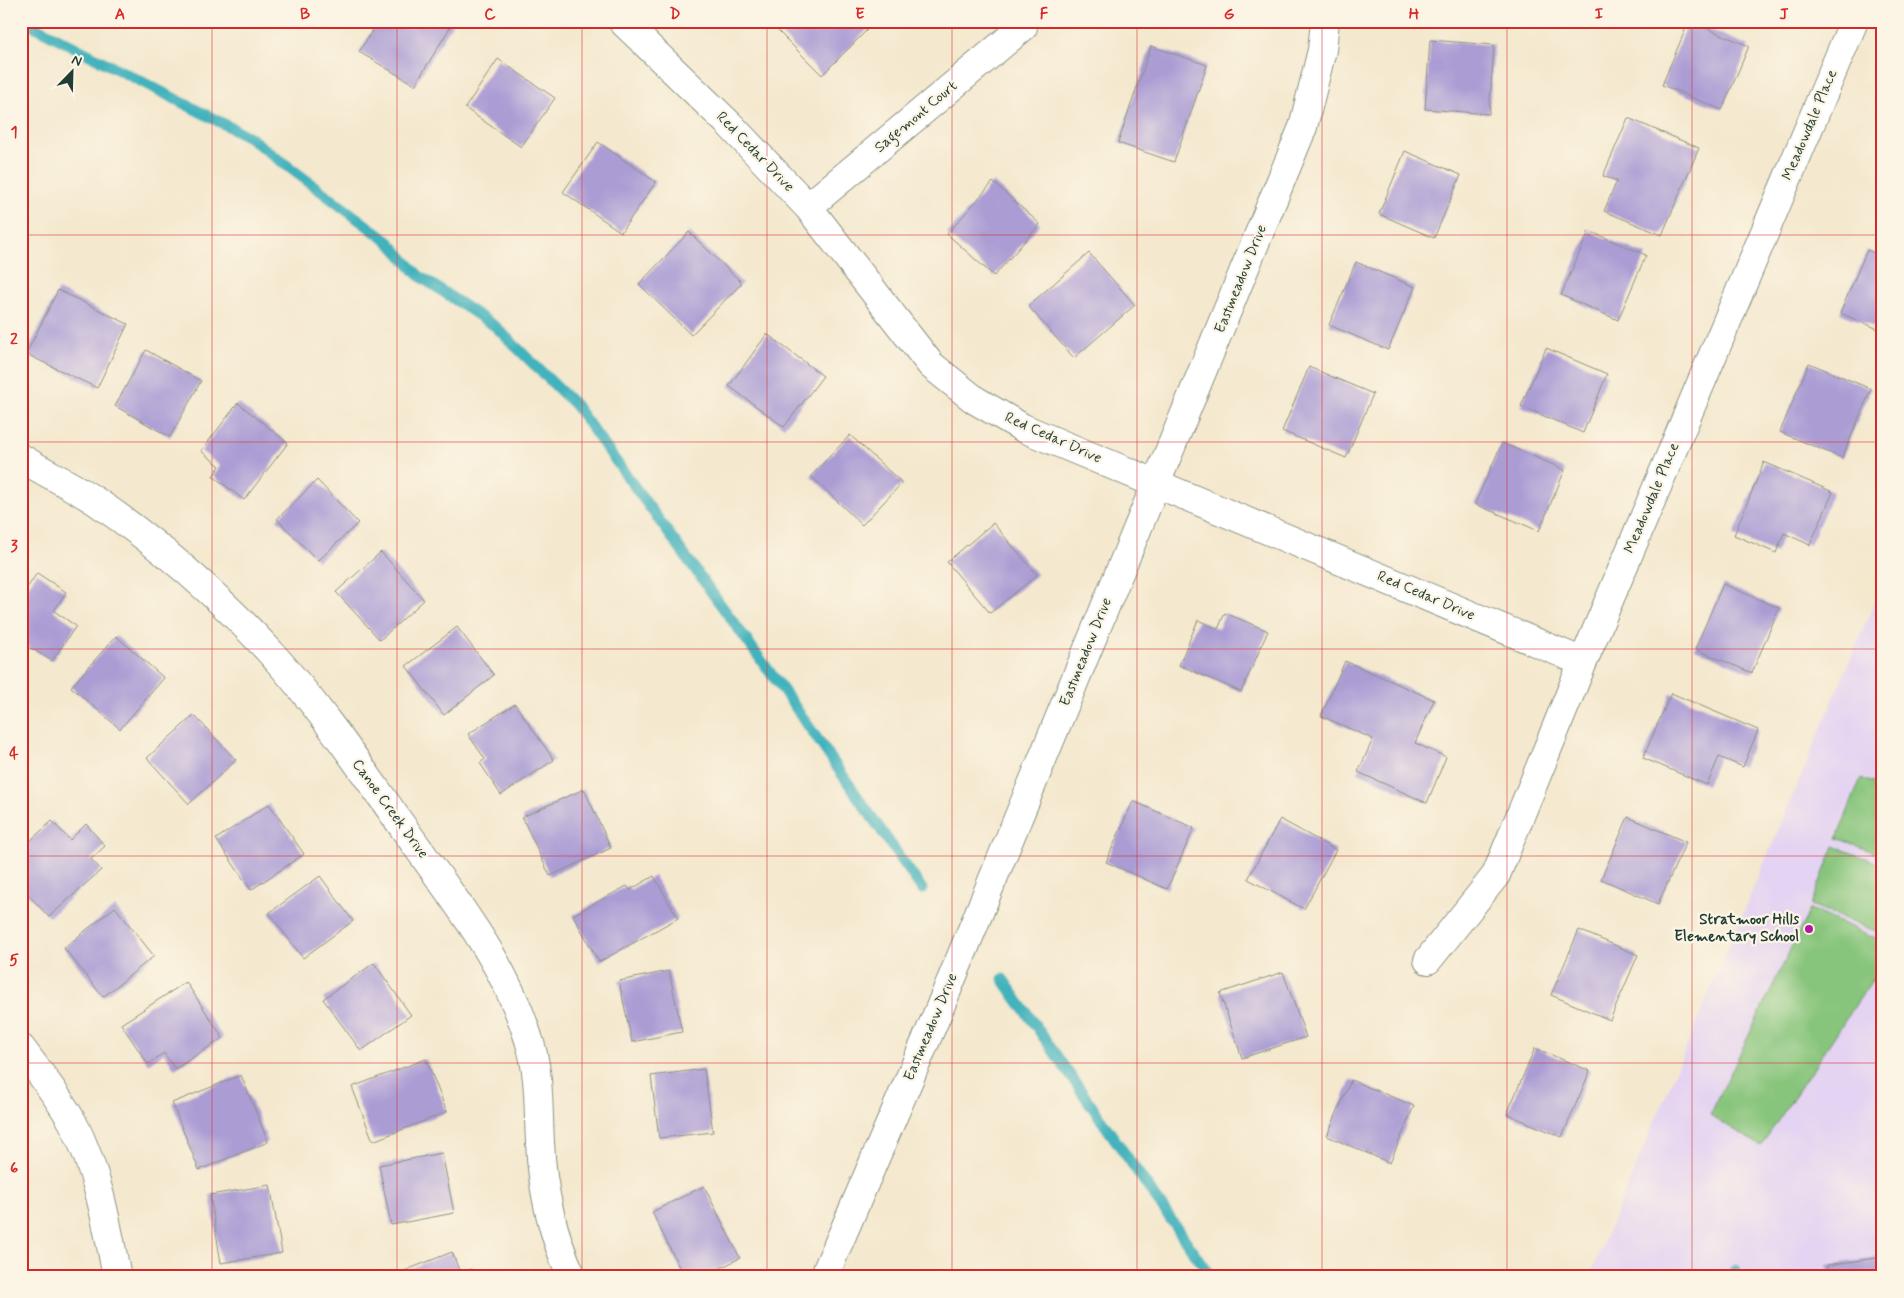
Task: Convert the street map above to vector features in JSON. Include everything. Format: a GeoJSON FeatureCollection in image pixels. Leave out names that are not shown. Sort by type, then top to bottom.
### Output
{"type":"FeatureCollection","features":[{"type":"Feature","properties":{"kind":"street","name":"Red Cedar Drive"},"geometry":{"type":"LineString","coordinates":[[622,21],[729,124],[808,207],[931,365],[975,400],[1023,428],[1583,662]]}},
{"type":"Feature","properties":{"kind":"street","name":"Eastmeadow Drive"},"geometry":{"type":"LineString","coordinates":[[824,1277],[936,1017],[1120,568],[1304,127],[1322,50],[1325,21]]}},
{"type":"Feature","properties":{"kind":"street","name":"Meadowdale Place"},"geometry":{"type":"LineString","coordinates":[[1428,960],[1496,875],[1583,662],[1854,21]]}},
{"type":"Feature","properties":{"kind":"street","name":"Sagemont Court"},"geometry":{"type":"LineString","coordinates":[[808,207],[1023,27]]}},
{"type":"Feature","properties":{"kind":"street","name":"Canoe Creek Drive"},"geometry":{"type":"LineString","coordinates":[[21,458],[96,502],[158,548],[216,598],[272,654],[330,725],[478,932],[508,984],[530,1042],[539,1090],[540,1143],[546,1200],[561,1253],[572,1277]]}},
{"type":"Feature","properties":{"kind":"street"},"geometry":{"type":"LineString","coordinates":[[21,1048],[73,1122],[90,1163],[105,1214],[117,1277]]}},
{"type":"Feature","properties":{"kind":"shaded area","name":"Stratmoor Hills Elementary School"},"geometry":{"type":"Polygon","coordinates":[[[1883,582],[1883,1277],[1589,1277],[1883,582]]]}},
{"type":"Feature","properties":{"kind":"green space"},"geometry":{"type":"Polygon","coordinates":[[[1861,778],[1883,787],[1883,856],[1837,838],[1861,778]]]}},
{"type":"Feature","properties":{"kind":"green space"},"geometry":{"type":"Polygon","coordinates":[[[1834,846],[1883,865],[1883,934],[1811,905],[1834,846]]]}},
{"type":"Feature","properties":{"kind":"green space"},"geometry":{"type":"Polygon","coordinates":[[[1810,909],[1883,941],[1883,964],[1761,1146],[1710,1115],[1810,909]]]}},
{"type":"Feature","properties":{"kind":"building"},"geometry":{"type":"Polygon","coordinates":[[[378,21],[454,21],[415,85],[359,52],[378,21]]]}},
{"type":"Feature","properties":{"kind":"building"},"geometry":{"type":"Polygon","coordinates":[[[776,21],[865,21],[871,26],[822,75],[772,25],[776,21]]]}},
{"type":"Feature","properties":{"kind":"building"},"geometry":{"type":"Polygon","coordinates":[[[1689,21],[1749,46],[1722,110],[1662,85],[1689,21]]]}},
{"type":"Feature","properties":{"kind":"building"},"geometry":{"type":"Polygon","coordinates":[[[1430,40],[1494,45],[1489,114],[1425,109],[1430,40]]]}},
{"type":"Feature","properties":{"kind":"building"},"geometry":{"type":"Polygon","coordinates":[[[1151,46],[1207,65],[1174,162],[1118,143],[1151,46]]]}},
{"type":"Feature","properties":{"kind":"building"},"geometry":{"type":"Polygon","coordinates":[[[498,59],[555,98],[521,147],[465,108],[498,59]]]}},
{"type":"Feature","properties":{"kind":"building"},"geometry":{"type":"Polygon","coordinates":[[[1628,118],[1699,148],[1662,235],[1604,211],[1617,181],[1603,176],[1628,118]]]}},
{"type":"Feature","properties":{"kind":"building"},"geometry":{"type":"Polygon","coordinates":[[[598,142],[656,182],[621,232],[563,192],[598,142]]]}},
{"type":"Feature","properties":{"kind":"building"},"geometry":{"type":"Polygon","coordinates":[[[1405,151],[1461,175],[1434,238],[1379,214],[1405,151]]]}},
{"type":"Feature","properties":{"kind":"building"},"geometry":{"type":"Polygon","coordinates":[[[993,182],[1040,224],[994,276],[947,234],[993,182]]]}},
{"type":"Feature","properties":{"kind":"building"},"geometry":{"type":"Polygon","coordinates":[[[1589,231],[1646,255],[1618,320],[1561,295],[1589,231]]]}},
{"type":"Feature","properties":{"kind":"building"},"geometry":{"type":"Polygon","coordinates":[[[689,232],[742,283],[691,335],[639,284],[689,232]]]}},
{"type":"Feature","properties":{"kind":"building"},"geometry":{"type":"Polygon","coordinates":[[[1867,250],[1883,256],[1883,331],[1840,313],[1867,250]]]}},
{"type":"Feature","properties":{"kind":"building"},"geometry":{"type":"Polygon","coordinates":[[[1089,253],[1135,305],[1074,358],[1028,306],[1089,253]]]}},
{"type":"Feature","properties":{"kind":"building"},"geometry":{"type":"Polygon","coordinates":[[[1356,262],[1415,287],[1388,350],[1329,325],[1356,262]]]}},
{"type":"Feature","properties":{"kind":"building"},"geometry":{"type":"Polygon","coordinates":[[[58,290],[128,324],[97,388],[26,354],[58,290]]]}},
{"type":"Feature","properties":{"kind":"building"},"geometry":{"type":"Polygon","coordinates":[[[767,334],[823,376],[784,427],[729,386],[767,334]]]}},
{"type":"Feature","properties":{"kind":"building"},"geometry":{"type":"Polygon","coordinates":[[[1546,348],[1607,374],[1583,433],[1521,406],[1546,348]]]}},
{"type":"Feature","properties":{"kind":"building"},"geometry":{"type":"Polygon","coordinates":[[[146,350],[201,381],[170,437],[115,406],[146,350]]]}},
{"type":"Feature","properties":{"kind":"building"},"geometry":{"type":"Polygon","coordinates":[[[1809,363],[1871,389],[1842,458],[1780,432],[1809,363]]]}},
{"type":"Feature","properties":{"kind":"building"},"geometry":{"type":"Polygon","coordinates":[[[1309,367],[1373,394],[1346,458],[1282,431],[1309,367]]]}},
{"type":"Feature","properties":{"kind":"building"},"geometry":{"type":"Polygon","coordinates":[[[238,403],[288,443],[244,500],[213,476],[220,466],[201,451],[238,403]]]}},
{"type":"Feature","properties":{"kind":"building"},"geometry":{"type":"Polygon","coordinates":[[[850,435],[902,483],[862,525],[811,476],[850,435]]]}},
{"type":"Feature","properties":{"kind":"building"},"geometry":{"type":"Polygon","coordinates":[[[1502,443],[1565,470],[1539,531],[1475,504],[1502,443]]]}},
{"type":"Feature","properties":{"kind":"building"},"geometry":{"type":"Polygon","coordinates":[[[1764,462],[1833,492],[1810,545],[1784,533],[1776,553],[1734,535],[1764,462]]]}},
{"type":"Feature","properties":{"kind":"building"},"geometry":{"type":"Polygon","coordinates":[[[317,480],[358,523],[318,561],[277,519],[317,480]]]}},
{"type":"Feature","properties":{"kind":"building"},"geometry":{"type":"Polygon","coordinates":[[[993,523],[1037,575],[990,613],[947,562],[993,523]]]}},
{"type":"Feature","properties":{"kind":"building"},"geometry":{"type":"Polygon","coordinates":[[[381,552],[424,600],[380,640],[336,592],[381,552]]]}},
{"type":"Feature","properties":{"kind":"building"},"geometry":{"type":"Polygon","coordinates":[[[37,573],[66,592],[54,611],[76,626],[52,661],[21,642],[21,597],[37,573]]]}},
{"type":"Feature","properties":{"kind":"building"},"geometry":{"type":"Polygon","coordinates":[[[1723,584],[1779,608],[1752,673],[1695,649],[1723,584]]]}},
{"type":"Feature","properties":{"kind":"building"},"geometry":{"type":"Polygon","coordinates":[[[1225,613],[1268,631],[1241,692],[1179,665],[1198,620],[1218,629],[1225,613]]]}},
{"type":"Feature","properties":{"kind":"building"},"geometry":{"type":"Polygon","coordinates":[[[457,627],[494,675],[444,715],[406,666],[457,627]]]}},
{"type":"Feature","properties":{"kind":"building"},"geometry":{"type":"Polygon","coordinates":[[[116,636],[164,678],[120,729],[71,687],[116,636]]]}},
{"type":"Feature","properties":{"kind":"building"},"geometry":{"type":"Polygon","coordinates":[[[1345,661],[1434,700],[1415,743],[1446,757],[1427,803],[1358,772],[1373,739],[1321,716],[1345,661]]]}},
{"type":"Feature","properties":{"kind":"building"},"geometry":{"type":"Polygon","coordinates":[[[1671,693],[1758,730],[1743,767],[1719,757],[1707,785],[1643,758],[1671,693]]]}},
{"type":"Feature","properties":{"kind":"building"},"geometry":{"type":"Polygon","coordinates":[[[515,704],[554,760],[501,795],[480,763],[485,759],[468,734],[515,704]]]}},
{"type":"Feature","properties":{"kind":"building"},"geometry":{"type":"Polygon","coordinates":[[[194,715],[236,760],[189,804],[147,758],[194,715]]]}},
{"type":"Feature","properties":{"kind":"building"},"geometry":{"type":"Polygon","coordinates":[[[584,789],[611,848],[550,876],[522,817],[584,789]]]}},
{"type":"Feature","properties":{"kind":"building"},"geometry":{"type":"Polygon","coordinates":[[[1133,801],[1194,828],[1167,889],[1106,862],[1133,801]]]}},
{"type":"Feature","properties":{"kind":"building"},"geometry":{"type":"Polygon","coordinates":[[[269,804],[304,854],[251,890],[216,839],[269,804]]]}},
{"type":"Feature","properties":{"kind":"building"},"geometry":{"type":"Polygon","coordinates":[[[1628,817],[1686,842],[1658,904],[1601,879],[1628,817]]]}},
{"type":"Feature","properties":{"kind":"building"},"geometry":{"type":"Polygon","coordinates":[[[1280,819],[1336,850],[1304,909],[1248,879],[1280,819]]]}},
{"type":"Feature","properties":{"kind":"building"},"geometry":{"type":"Polygon","coordinates":[[[52,821],[70,840],[86,824],[105,846],[91,859],[101,870],[49,917],[21,887],[21,849],[52,821]]]}},
{"type":"Feature","properties":{"kind":"building"},"geometry":{"type":"Polygon","coordinates":[[[320,876],[353,921],[303,958],[269,913],[320,876]]]}},
{"type":"Feature","properties":{"kind":"building"},"geometry":{"type":"Polygon","coordinates":[[[654,876],[678,918],[599,962],[573,915],[627,886],[630,890],[654,876]]]}},
{"type":"Feature","properties":{"kind":"building"},"geometry":{"type":"Polygon","coordinates":[[[115,907],[154,956],[103,997],[64,948],[115,907]]]}},
{"type":"Feature","properties":{"kind":"building"},"geometry":{"type":"Polygon","coordinates":[[[1579,930],[1638,955],[1610,1020],[1551,995],[1579,930]]]}},
{"type":"Feature","properties":{"kind":"building"},"geometry":{"type":"Polygon","coordinates":[[[374,963],[411,1015],[361,1051],[323,999],[374,963]]]}},
{"type":"Feature","properties":{"kind":"building"},"geometry":{"type":"Polygon","coordinates":[[[669,971],[682,1032],[632,1042],[619,981],[669,971]]]}},
{"type":"Feature","properties":{"kind":"building"},"geometry":{"type":"Polygon","coordinates":[[[1283,972],[1306,1037],[1242,1058],[1220,993],[1283,972]]]}},
{"type":"Feature","properties":{"kind":"building"},"geometry":{"type":"Polygon","coordinates":[[[186,982],[223,1038],[175,1069],[164,1053],[148,1064],[121,1024],[186,982]]]}},
{"type":"Feature","properties":{"kind":"building"},"geometry":{"type":"Polygon","coordinates":[[[1535,1048],[1590,1071],[1562,1137],[1507,1114],[1535,1048]]]}},
{"type":"Feature","properties":{"kind":"building"},"geometry":{"type":"Polygon","coordinates":[[[426,1059],[447,1112],[373,1141],[352,1087],[426,1059]]]}},
{"type":"Feature","properties":{"kind":"building"},"geometry":{"type":"Polygon","coordinates":[[[704,1069],[713,1132],[659,1138],[651,1076],[704,1069]]]}},
{"type":"Feature","properties":{"kind":"building"},"geometry":{"type":"Polygon","coordinates":[[[241,1075],[268,1142],[199,1170],[172,1103],[241,1075]]]}},
{"type":"Feature","properties":{"kind":"building"},"geometry":{"type":"Polygon","coordinates":[[[1351,1080],[1414,1106],[1390,1163],[1327,1136],[1351,1080]]]}},
{"type":"Feature","properties":{"kind":"building"},"geometry":{"type":"Polygon","coordinates":[[[442,1153],[454,1213],[391,1225],[379,1165],[442,1153]]]}},
{"type":"Feature","properties":{"kind":"building"},"geometry":{"type":"Polygon","coordinates":[[[270,1185],[282,1253],[221,1263],[210,1195],[270,1185]]]}},
{"type":"Feature","properties":{"kind":"building"},"geometry":{"type":"Polygon","coordinates":[[[704,1186],[740,1258],[703,1277],[684,1277],[652,1212],[704,1186]]]}},
{"type":"Feature","properties":{"kind":"building"},"geometry":{"type":"Polygon","coordinates":[[[452,1252],[460,1273],[471,1269],[474,1277],[395,1277],[394,1275],[452,1252]]]}},
{"type":"Feature","properties":{"kind":"building"},"geometry":{"type":"Polygon","coordinates":[[[1883,1257],[1883,1277],[1829,1277],[1827,1265],[1883,1257]]]}},
{"type":"Feature","properties":{"kind":"waterway"},"geometry":{"type":"LineString","coordinates":[[24,21],[249,137],[390,243],[418,275],[496,327],[575,405],[791,701],[922,889]]}},
{"type":"Feature","properties":{"kind":"waterway"},"geometry":{"type":"LineString","coordinates":[[1003,979],[1211,1277]]}},
{"type":"Feature","properties":{"kind":"waterway"},"geometry":{"type":"LineString","coordinates":[[1731,1277],[1736,1270]]}},
{"type":"Feature","properties":{"kind":"place","name":"Stratmoor Hills Elementary School"},"geometry":{"type":"Point","coordinates":[1809,929]}}]}
